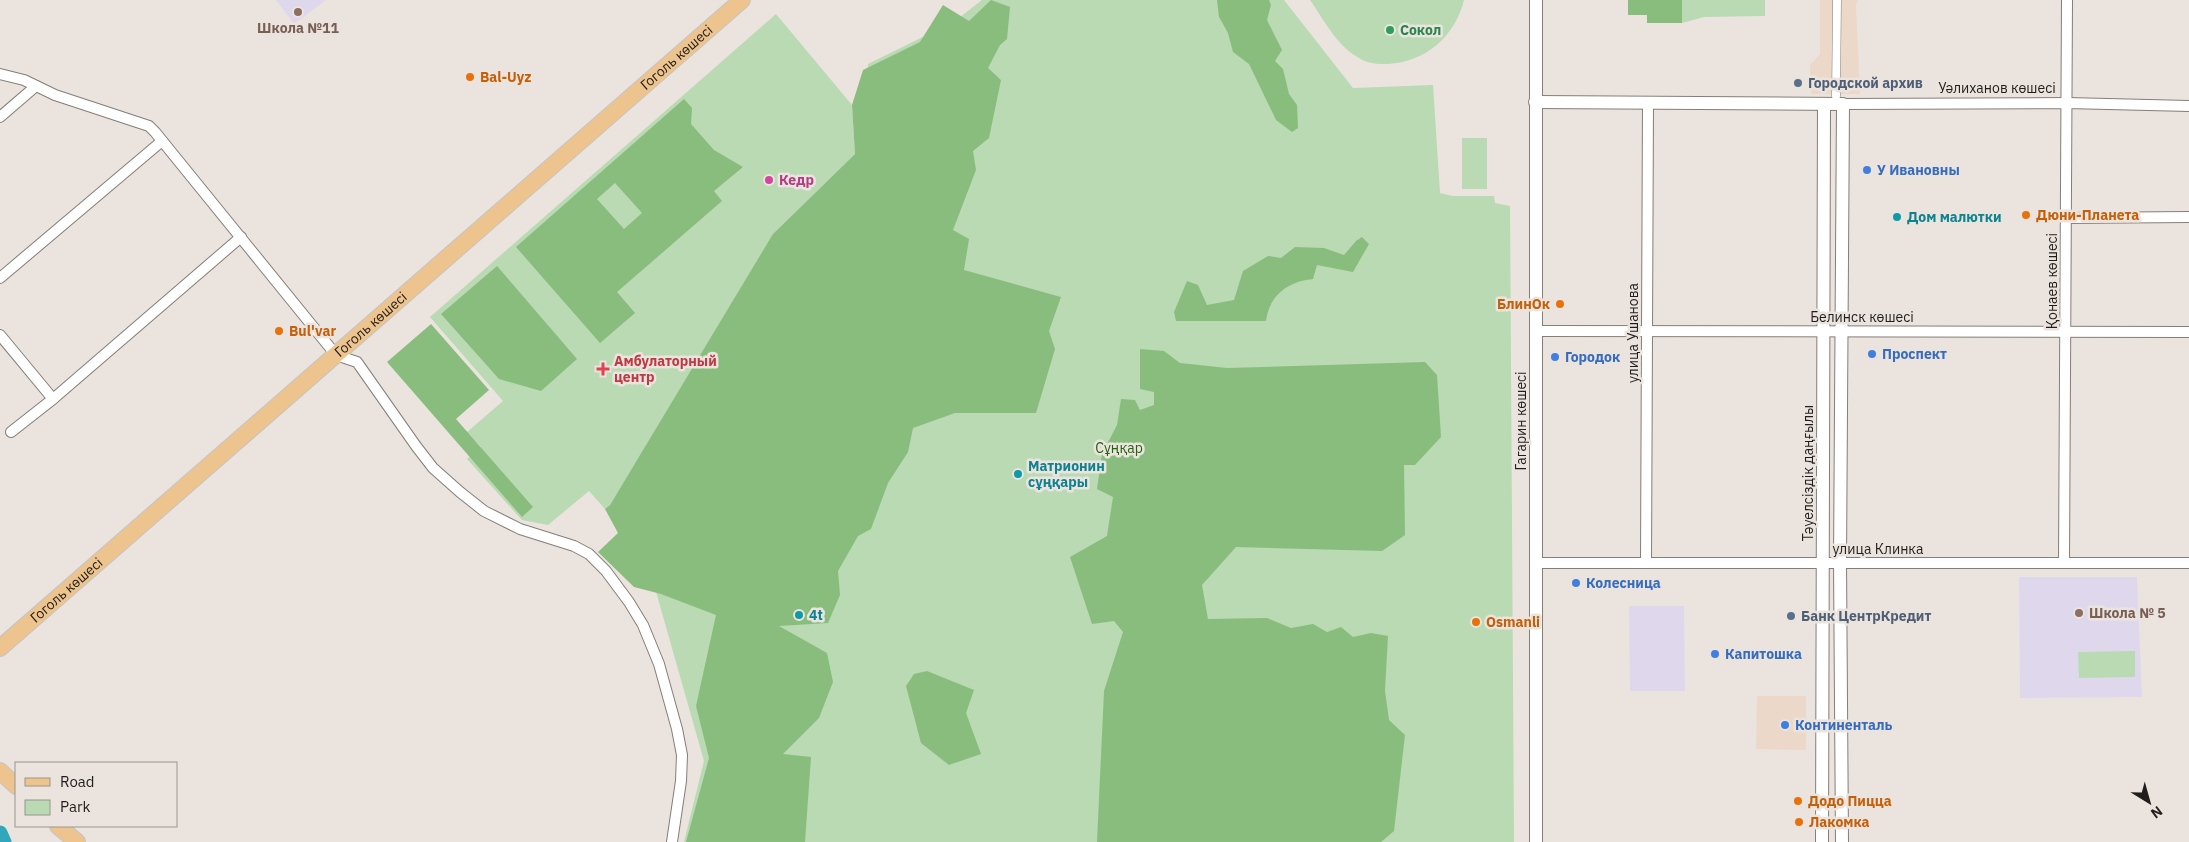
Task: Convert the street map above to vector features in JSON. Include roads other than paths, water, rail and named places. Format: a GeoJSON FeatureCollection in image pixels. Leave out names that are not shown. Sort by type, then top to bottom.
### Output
{"type":"FeatureCollection","features":[{"type":"Feature","properties":{"kind":"main road","name":"Гоголь көшесі"},"geometry":{"type":"LineString","coordinates":[[0,648],[742,0]]}},
{"type":"Feature","properties":{"kind":"main road"},"geometry":{"type":"LineString","coordinates":[[0,770],[15,785]]}},
{"type":"Feature","properties":{"kind":"main road"},"geometry":{"type":"LineString","coordinates":[[59,827],[77,842]]}},
{"type":"Feature","properties":{"kind":"street","name":"Гагарин көшесі"},"geometry":{"type":"LineString","coordinates":[[1536,0],[1536,842]]}},
{"type":"Feature","properties":{"kind":"street"},"geometry":{"type":"LineString","coordinates":[[1836,0],[1840,100],[1842,842]]}},
{"type":"Feature","properties":{"kind":"street","name":"Қонаев көшесі"},"geometry":{"type":"LineString","coordinates":[[2064,562],[2067,0]]}},
{"type":"Feature","properties":{"kind":"street"},"geometry":{"type":"LineString","coordinates":[[0,74],[17,77],[55,95],[148,126],[336,354],[357,362],[433,468],[484,511],[520,529],[574,546],[589,554],[606,571],[630,602],[643,625],[659,664],[678,729],[682,755],[681,781],[672,842]]}},
{"type":"Feature","properties":{"kind":"street"},"geometry":{"type":"LineString","coordinates":[[0,117],[36,86]]}},
{"type":"Feature","properties":{"kind":"street","name":"Уәлиханов көшесі"},"geometry":{"type":"LineString","coordinates":[[1535,102],[1824,104],[1840,100],[2189,106]]}},
{"type":"Feature","properties":{"kind":"street","name":"улица Ушанова"},"geometry":{"type":"LineString","coordinates":[[1646,563],[1648,102]]}},
{"type":"Feature","properties":{"kind":"street","name":"Тәуелсіздік даңғылы"},"geometry":{"type":"LineString","coordinates":[[1822,842],[1824,104]]}},
{"type":"Feature","properties":{"kind":"street"},"geometry":{"type":"LineString","coordinates":[[0,278],[162,141]]}},
{"type":"Feature","properties":{"kind":"street"},"geometry":{"type":"LineString","coordinates":[[2066,218],[2189,217]]}},
{"type":"Feature","properties":{"kind":"street"},"geometry":{"type":"LineString","coordinates":[[11,432],[54,399],[241,238]]}},
{"type":"Feature","properties":{"kind":"street","name":"Белинск көшесі"},"geometry":{"type":"LineString","coordinates":[[1536,331],[2189,332]]}},
{"type":"Feature","properties":{"kind":"street"},"geometry":{"type":"LineString","coordinates":[[0,335],[54,399]]}},
{"type":"Feature","properties":{"kind":"street","name":"улица Клинка"},"geometry":{"type":"LineString","coordinates":[[1537,563],[2189,563]]}},
{"type":"Feature","properties":{"kind":"waterway"},"geometry":{"type":"LineString","coordinates":[[0,833],[4,842]]}},
{"type":"Feature","properties":{"kind":"place","name":"Школа №11"},"geometry":{"type":"Point","coordinates":[298,12]}},
{"type":"Feature","properties":{"kind":"place","name":"Сокол"},"geometry":{"type":"Point","coordinates":[1390,30]}},
{"type":"Feature","properties":{"kind":"place","name":"Bal-Uyz"},"geometry":{"type":"Point","coordinates":[470,77]}},
{"type":"Feature","properties":{"kind":"place","name":"Городской архив"},"geometry":{"type":"Point","coordinates":[1798,83]}},
{"type":"Feature","properties":{"kind":"place","name":"У Ивановны"},"geometry":{"type":"Point","coordinates":[1867,170]}},
{"type":"Feature","properties":{"kind":"place","name":"Кедр"},"geometry":{"type":"Point","coordinates":[769,180]}},
{"type":"Feature","properties":{"kind":"place","name":"Дюни-Планета"},"geometry":{"type":"Point","coordinates":[2026,215]}},
{"type":"Feature","properties":{"kind":"place","name":"Дом малютки"},"geometry":{"type":"Point","coordinates":[1897,217]}},
{"type":"Feature","properties":{"kind":"place","name":"БлинОк"},"geometry":{"type":"Point","coordinates":[1560,304]}},
{"type":"Feature","properties":{"kind":"place","name":"Bul'var"},"geometry":{"type":"Point","coordinates":[279,331]}},
{"type":"Feature","properties":{"kind":"place","name":"Проспект"},"geometry":{"type":"Point","coordinates":[1872,354]}},
{"type":"Feature","properties":{"kind":"place","name":"Городок"},"geometry":{"type":"Point","coordinates":[1555,357]}},
{"type":"Feature","properties":{"kind":"place","name":"Амбулаторный центр"},"geometry":{"type":"Point","coordinates":[603,369]}},
{"type":"Feature","properties":{"kind":"place","name":"Матрионин сұңқары"},"geometry":{"type":"Point","coordinates":[1018,474]}},
{"type":"Feature","properties":{"kind":"place","name":"Колесница"},"geometry":{"type":"Point","coordinates":[1576,583]}},
{"type":"Feature","properties":{"kind":"place","name":"Школа № 5"},"geometry":{"type":"Point","coordinates":[2079,613]}},
{"type":"Feature","properties":{"kind":"place","name":"4t"},"geometry":{"type":"Point","coordinates":[799,615]}},
{"type":"Feature","properties":{"kind":"place","name":"Банк ЦентрКредит"},"geometry":{"type":"Point","coordinates":[1791,616]}},
{"type":"Feature","properties":{"kind":"place","name":"Osmanli"},"geometry":{"type":"Point","coordinates":[1476,622]}},
{"type":"Feature","properties":{"kind":"place","name":"Капитошка"},"geometry":{"type":"Point","coordinates":[1715,654]}},
{"type":"Feature","properties":{"kind":"place","name":"Континенталь"},"geometry":{"type":"Point","coordinates":[1785,725]}},
{"type":"Feature","properties":{"kind":"place","name":"Додо Пицца"},"geometry":{"type":"Point","coordinates":[1798,801]}},
{"type":"Feature","properties":{"kind":"place","name":"Лакомка"},"geometry":{"type":"Point","coordinates":[1799,822]}},
{"type":"Feature","properties":{"kind":"park label","name":"Сұңқар"},"geometry":{"type":"Point","coordinates":[1119,448]}}]}
